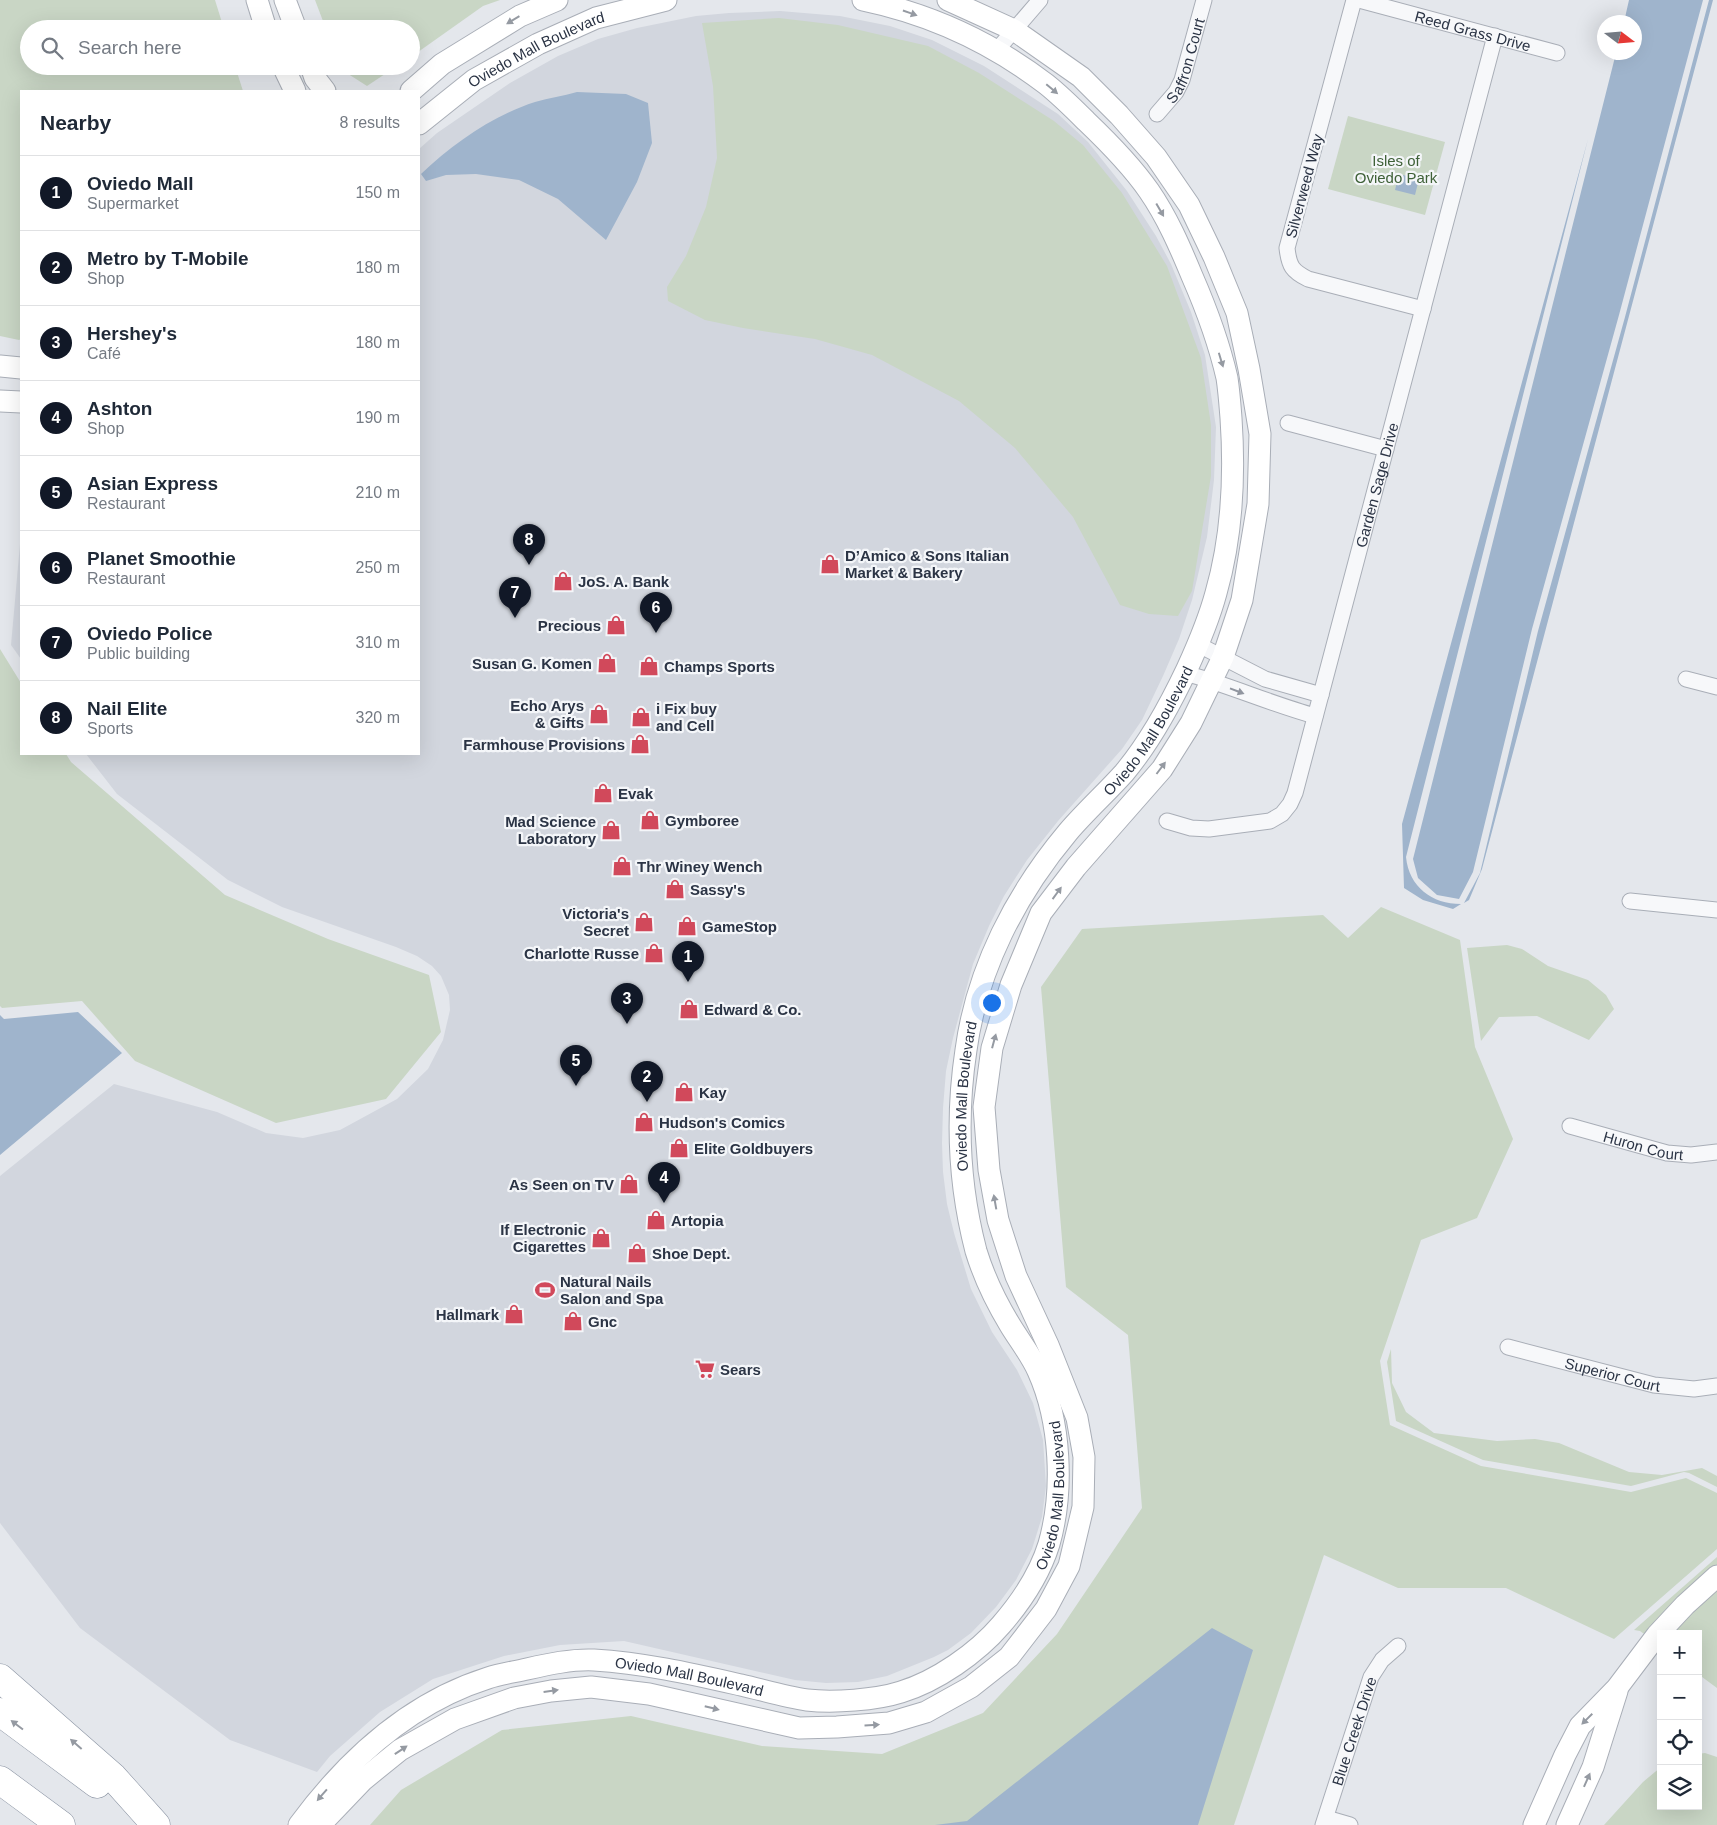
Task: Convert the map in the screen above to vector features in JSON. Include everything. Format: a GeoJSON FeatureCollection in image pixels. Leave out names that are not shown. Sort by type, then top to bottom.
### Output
{"type":"FeatureCollection","features":[{"type":"Feature","properties":{"kind":"highway"},"geometry":{"type":"LineString","coordinates":[[0,1678],[106,1781],[155,1825]]}},
{"type":"Feature","properties":{"kind":"highway"},"geometry":{"type":"LineString","coordinates":[[0,1712],[106,1781]]}},
{"type":"Feature","properties":{"kind":"highway"},"geometry":{"type":"LineString","coordinates":[[0,1780],[61,1825]]}},
{"type":"Feature","properties":{"kind":"street"},"geometry":{"type":"LineString","coordinates":[[256,0],[263,20]]}},
{"type":"Feature","properties":{"kind":"street"},"geometry":{"type":"LineString","coordinates":[[285,0],[293,20]]}},
{"type":"Feature","properties":{"kind":"street"},"geometry":{"type":"LineString","coordinates":[[412,90],[442,64],[520,16],[557,0]]}},
{"type":"Feature","properties":{"kind":"street","name":"Oviedo Mall Boulevard"},"geometry":{"type":"LineString","coordinates":[[420,123],[474,80],[538,44],[596,18],[666,0]]}},
{"type":"Feature","properties":{"kind":"street","name":"Oviedo Mall Boulevard"},"geometry":{"type":"LineString","coordinates":[[299,1825],[347,1766],[389,1729],[441,1697],[489,1677],[566,1661],[591,1660],[666,1668],[811,1700],[856,1700],[901,1692],[937,1676],[978,1650],[1004,1623],[1028,1590],[1048,1547],[1058,1499],[1057,1453],[1052,1412],[1038,1369],[996,1302],[977,1254],[963,1183],[959,1116],[966,1046],[981,983],[1008,920],[1036,874],[1070,830],[1127,770],[1159,723],[1185,673],[1197,644],[1216,594],[1228,536],[1233,454],[1228,382],[1205,308],[1175,236],[1149,191],[1108,142],[1051,87],[997,50],[954,28],[891,6],[863,0]]}},
{"type":"Feature","properties":{"kind":"street","name":"Oviedo Mall Boulevard"},"geometry":{"type":"LineString","coordinates":[[320,1825],[363,1780],[400,1750],[455,1720],[514,1698],[559,1690],[591,1687],[649,1694],[799,1728],[836,1728],[890,1724],[926,1712],[971,1687],[1009,1657],[1046,1609],[1069,1566],[1083,1507],[1084,1456],[1077,1418],[1048,1345],[1016,1276],[998,1220],[989,1170],[984,1107],[992,1048],[1010,985],[1041,913],[1076,867],[1162,768],[1191,722],[1223,657],[1242,600],[1258,504],[1260,434],[1237,313],[1214,257],[1189,205],[1156,157],[1119,115],[1081,78],[1014,30],[948,0]]}},
{"type":"Feature","properties":{"kind":"street"},"geometry":{"type":"LineString","coordinates":[[997,50],[1040,0]]}},
{"type":"Feature","properties":{"kind":"street","name":"Saffron Court"},"geometry":{"type":"LineString","coordinates":[[1157,114],[1176,92],[1182,80],[1204,0]]}},
{"type":"Feature","properties":{"kind":"street","name":"Silverweed Way"},"geometry":{"type":"LineString","coordinates":[[1354,0],[1287,248],[1288,261],[1297,273],[1308,279],[1423,309]]}},
{"type":"Feature","properties":{"kind":"street","name":"Reed Grass Drive"},"geometry":{"type":"LineString","coordinates":[[1359,0],[1557,53]]}},
{"type":"Feature","properties":{"kind":"street","name":"Garden Sage Drive"},"geometry":{"type":"LineString","coordinates":[[1167,821],[1191,828],[1209,829],[1270,821],[1282,814],[1295,793],[1495,36]]}},
{"type":"Feature","properties":{"kind":"street"},"geometry":{"type":"LineString","coordinates":[[287,75],[295,90]]}},
{"type":"Feature","properties":{"kind":"street"},"geometry":{"type":"LineString","coordinates":[[314,75],[324,90]]}},
{"type":"Feature","properties":{"kind":"street"},"geometry":{"type":"LineString","coordinates":[[0,366],[20,368]]}},
{"type":"Feature","properties":{"kind":"street"},"geometry":{"type":"LineString","coordinates":[[0,401],[20,402]]}},
{"type":"Feature","properties":{"kind":"street"},"geometry":{"type":"LineString","coordinates":[[1288,423],[1386,449]]}},
{"type":"Feature","properties":{"kind":"street"},"geometry":{"type":"LineString","coordinates":[[1197,644],[1265,679],[1321,695]]}},
{"type":"Feature","properties":{"kind":"street"},"geometry":{"type":"LineString","coordinates":[[1185,673],[1315,716]]}},
{"type":"Feature","properties":{"kind":"street"},"geometry":{"type":"LineString","coordinates":[[1256,698],[1265,679]]}},
{"type":"Feature","properties":{"kind":"street"},"geometry":{"type":"LineString","coordinates":[[1686,679],[1717,687]]}},
{"type":"Feature","properties":{"kind":"street"},"geometry":{"type":"LineString","coordinates":[[1630,901],[1717,910]]}},
{"type":"Feature","properties":{"kind":"street","name":"Huron Court"},"geometry":{"type":"LineString","coordinates":[[1570,1126],[1667,1153],[1690,1155],[1717,1152]]}},
{"type":"Feature","properties":{"kind":"street","name":"Superior Court"},"geometry":{"type":"LineString","coordinates":[[1508,1347],[1654,1386],[1694,1389],[1717,1386]]}},
{"type":"Feature","properties":{"kind":"street"},"geometry":{"type":"LineString","coordinates":[[1534,1825],[1580,1726],[1618,1688],[1657,1635],[1685,1605],[1717,1576]]}},
{"type":"Feature","properties":{"kind":"street","name":"Blue Creek Drive"},"geometry":{"type":"LineString","coordinates":[[1324,1821],[1371,1677],[1382,1660],[1398,1646]]}},
{"type":"Feature","properties":{"kind":"street"},"geometry":{"type":"LineString","coordinates":[[1567,1825],[1593,1767],[1618,1688]]}},
{"type":"Feature","properties":{"kind":"street"},"geometry":{"type":"LineString","coordinates":[[1324,1821],[1350,1825]]}},
{"type":"Feature","properties":{"kind":"shaded area"},"geometry":{"type":"Polygon","coordinates":[[[780,11],[840,16],[890,26],[932,40],[984,66],[1058,114],[1088,142],[1127,191],[1156,236],[1171,264],[1191,312],[1205,355],[1216,427],[1214,480],[1207,537],[1192,600],[1179,639],[1142,720],[1122,749],[1058,821],[1027,860],[1004,896],[973,964],[946,1071],[942,1143],[947,1204],[971,1289],[992,1332],[1017,1370],[1033,1403],[1043,1440],[1046,1486],[1042,1517],[1032,1549],[1016,1580],[996,1607],[971,1633],[948,1650],[887,1676],[858,1682],[826,1683],[795,1680],[624,1641],[560,1645],[504,1656],[433,1679],[380,1712],[330,1756],[317,1772],[230,1740],[80,1628],[0,1523],[0,1176],[114,1084],[217,1112],[266,1133],[303,1138],[340,1130],[397,1099],[428,1069],[443,1040],[450,1010],[449,995],[441,976],[432,966],[417,956],[282,907],[228,880],[117,794],[87,755],[420,755],[420,148],[437,133],[510,83],[558,56],[598,39],[637,28],[696,16],[780,11]]]}},
{"type":"Feature","properties":{"kind":"shaded area"},"geometry":{"type":"Polygon","coordinates":[[[20,544],[20,658],[11,645],[20,544]]]}},
{"type":"Feature","properties":{"kind":"green space"},"geometry":{"type":"Polygon","coordinates":[[[0,0],[215,0],[221,20],[20,20],[20,75],[238,75],[243,90],[20,90],[20,340],[0,336],[0,0]]]}},
{"type":"Feature","properties":{"kind":"green space"},"geometry":{"type":"Polygon","coordinates":[[[315,0],[500,0],[483,6],[420,51],[420,20],[323,20],[315,0]]]}},
{"type":"Feature","properties":{"kind":"green space"},"geometry":{"type":"Polygon","coordinates":[[[779,18],[838,25],[928,46],[979,73],[1054,121],[1083,145],[1122,193],[1167,266],[1201,358],[1211,425],[1211,476],[1192,591],[1178,616],[1149,614],[1120,605],[1073,517],[1015,448],[959,401],[872,355],[815,339],[705,320],[668,301],[667,287],[686,256],[706,207],[717,158],[713,86],[702,23],[779,18]]]}},
{"type":"Feature","properties":{"kind":"green space"},"geometry":{"type":"Polygon","coordinates":[[[350,75],[384,75],[367,86],[350,75]]]}},
{"type":"Feature","properties":{"kind":"green space","name":"Isles of Oviedo Park"},"geometry":{"type":"Polygon","coordinates":[[[1348,116],[1445,142],[1425,215],[1328,189],[1348,116]]]}},
{"type":"Feature","properties":{"kind":"green space"},"geometry":{"type":"Polygon","coordinates":[[[0,649],[20,681],[20,755],[67,755],[71,762],[225,895],[328,939],[429,975],[441,1032],[386,1099],[276,1123],[135,1061],[82,1001],[2,1008],[0,1006],[0,649]]]}},
{"type":"Feature","properties":{"kind":"green space"},"geometry":{"type":"Polygon","coordinates":[[[1381,907],[1460,940],[1475,1047],[1513,1139],[1477,1218],[1421,1240],[1380,1361],[1390,1425],[1481,1466],[1631,1492],[1686,1478],[1717,1493],[1717,1549],[1614,1639],[1506,1588],[1398,1588],[1324,1555],[1234,1825],[370,1825],[401,1790],[502,1730],[631,1716],[762,1746],[882,1754],[983,1713],[1057,1634],[1142,1508],[1128,1335],[1066,1287],[1041,987],[1082,929],[1323,915],[1348,938],[1381,907]]]}},
{"type":"Feature","properties":{"kind":"green space"},"geometry":{"type":"Polygon","coordinates":[[[1507,945],[1522,949],[1548,966],[1588,980],[1606,995],[1614,1009],[1589,1040],[1537,1016],[1499,1017],[1481,1041],[1467,948],[1507,945]]]}},
{"type":"Feature","properties":{"kind":"green space"},"geometry":{"type":"Polygon","coordinates":[[[1391,1349],[1392,1383],[1406,1412],[1434,1433],[1497,1441],[1535,1439],[1559,1443],[1629,1472],[1662,1475],[1702,1468],[1717,1476],[1717,1487],[1684,1472],[1631,1486],[1483,1460],[1396,1421],[1387,1362],[1391,1349]]]}},
{"type":"Feature","properties":{"kind":"green space"},"geometry":{"type":"Polygon","coordinates":[[[1717,1557],[1717,1565],[1684,1596],[1647,1636],[1640,1631],[1634,1630],[1717,1557]]]}},
{"type":"Feature","properties":{"kind":"green space"},"geometry":{"type":"Polygon","coordinates":[[[1717,1586],[1717,1688],[1702,1677],[1702,1630],[1673,1630],[1717,1586]]]}},
{"type":"Feature","properties":{"kind":"green space"},"geometry":{"type":"Polygon","coordinates":[[[1702,1753],[1717,1757],[1717,1825],[1604,1825],[1643,1782],[1657,1770],[1657,1810],[1702,1810],[1702,1753]]]}},
{"type":"Feature","properties":{"kind":"water"},"geometry":{"type":"Polygon","coordinates":[[[1629,0],[1703,0],[1619,315],[1532,629],[1473,872],[1459,899],[1437,895],[1418,878],[1413,859],[1614,60],[1642,60],[1642,15],[1626,15],[1629,0]]]}},
{"type":"Feature","properties":{"kind":"water"},"geometry":{"type":"Polygon","coordinates":[[[1709,0],[1713,0],[1482,869],[1469,900],[1464,903],[1480,873],[1538,631],[1625,317],[1709,0]]]}},
{"type":"Feature","properties":{"kind":"water"},"geometry":{"type":"Polygon","coordinates":[[[577,92],[626,94],[648,103],[652,143],[637,182],[606,240],[558,199],[519,180],[476,174],[446,175],[426,181],[421,174],[460,141],[504,115],[535,102],[577,92]]]}},
{"type":"Feature","properties":{"kind":"water"},"geometry":{"type":"Polygon","coordinates":[[[1588,139],[1406,857],[1408,868],[1417,885],[1424,892],[1441,901],[1461,904],[1453,909],[1423,900],[1404,888],[1402,824],[1588,139]]]}},
{"type":"Feature","properties":{"kind":"water"},"geometry":{"type":"Polygon","coordinates":[[[1399,174],[1419,179],[1415,195],[1395,190],[1399,174]]]}},
{"type":"Feature","properties":{"kind":"water"},"geometry":{"type":"Polygon","coordinates":[[[78,1012],[122,1053],[0,1155],[0,1015],[4,1019],[78,1012]]]}},
{"type":"Feature","properties":{"kind":"water"},"geometry":{"type":"Polygon","coordinates":[[[1212,1628],[1253,1650],[1198,1825],[935,1825],[967,1821],[1212,1628]]]}},
{"type":"Feature","properties":{"kind":"place","name":"D’Amico & Sons Italian Market & Bakery"},"geometry":{"type":"Point","coordinates":[830,564]}},
{"type":"Feature","properties":{"kind":"place","name":"Nail Elite"},"geometry":{"type":"Point","coordinates":[529,565]}},
{"type":"Feature","properties":{"kind":"place","name":"JoS. A. Bank"},"geometry":{"type":"Point","coordinates":[563,581]}},
{"type":"Feature","properties":{"kind":"place","name":"Oviedo Police"},"geometry":{"type":"Point","coordinates":[515,618]}},
{"type":"Feature","properties":{"kind":"place","name":"Precious"},"geometry":{"type":"Point","coordinates":[616,625]}},
{"type":"Feature","properties":{"kind":"place","name":"Planet Smoothie"},"geometry":{"type":"Point","coordinates":[656,633]}},
{"type":"Feature","properties":{"kind":"place","name":"Susan G. Komen"},"geometry":{"type":"Point","coordinates":[607,663]}},
{"type":"Feature","properties":{"kind":"place","name":"Champs Sports"},"geometry":{"type":"Point","coordinates":[649,666]}},
{"type":"Feature","properties":{"kind":"place","name":"Echo Arys & Gifts"},"geometry":{"type":"Point","coordinates":[599,714]}},
{"type":"Feature","properties":{"kind":"place","name":"i Fix buy and Cell"},"geometry":{"type":"Point","coordinates":[641,717]}},
{"type":"Feature","properties":{"kind":"place","name":"Farmhouse Provisions"},"geometry":{"type":"Point","coordinates":[640,744]}},
{"type":"Feature","properties":{"kind":"place","name":"Evak"},"geometry":{"type":"Point","coordinates":[603,793]}},
{"type":"Feature","properties":{"kind":"place","name":"Gymboree"},"geometry":{"type":"Point","coordinates":[650,820]}},
{"type":"Feature","properties":{"kind":"place","name":"Mad Science Laboratory"},"geometry":{"type":"Point","coordinates":[611,830]}},
{"type":"Feature","properties":{"kind":"place","name":"Thr Winey Wench"},"geometry":{"type":"Point","coordinates":[622,866]}},
{"type":"Feature","properties":{"kind":"place","name":"Sassy's"},"geometry":{"type":"Point","coordinates":[675,889]}},
{"type":"Feature","properties":{"kind":"place","name":"Victoria's Secret"},"geometry":{"type":"Point","coordinates":[644,922]}},
{"type":"Feature","properties":{"kind":"place","name":"GameStop"},"geometry":{"type":"Point","coordinates":[687,926]}},
{"type":"Feature","properties":{"kind":"place","name":"Charlotte Russe"},"geometry":{"type":"Point","coordinates":[654,953]}},
{"type":"Feature","properties":{"kind":"place","name":"Oviedo Mall"},"geometry":{"type":"Point","coordinates":[688,982]}},
{"type":"Feature","properties":{"kind":"place","name":"Edward & Co."},"geometry":{"type":"Point","coordinates":[689,1009]}},
{"type":"Feature","properties":{"kind":"place","name":"Hershey's"},"geometry":{"type":"Point","coordinates":[627,1024]}},
{"type":"Feature","properties":{"kind":"place","name":"Asian Express"},"geometry":{"type":"Point","coordinates":[576,1086]}},
{"type":"Feature","properties":{"kind":"place","name":"Kay"},"geometry":{"type":"Point","coordinates":[684,1092]}},
{"type":"Feature","properties":{"kind":"place","name":"Metro by T-Mobile"},"geometry":{"type":"Point","coordinates":[647,1102]}},
{"type":"Feature","properties":{"kind":"place","name":"Hudson's Comics"},"geometry":{"type":"Point","coordinates":[644,1122]}},
{"type":"Feature","properties":{"kind":"place","name":"Elite Goldbuyers"},"geometry":{"type":"Point","coordinates":[679,1148]}},
{"type":"Feature","properties":{"kind":"place","name":"As Seen on TV"},"geometry":{"type":"Point","coordinates":[629,1184]}},
{"type":"Feature","properties":{"kind":"place","name":"Ashton"},"geometry":{"type":"Point","coordinates":[664,1203]}},
{"type":"Feature","properties":{"kind":"place","name":"Artopia"},"geometry":{"type":"Point","coordinates":[656,1220]}},
{"type":"Feature","properties":{"kind":"place","name":"If Electronic Cigarettes"},"geometry":{"type":"Point","coordinates":[601,1238]}},
{"type":"Feature","properties":{"kind":"place","name":"Shoe Dept."},"geometry":{"type":"Point","coordinates":[637,1253]}},
{"type":"Feature","properties":{"kind":"place","name":"Natural Nails Salon and Spa"},"geometry":{"type":"Point","coordinates":[545,1290]}},
{"type":"Feature","properties":{"kind":"place","name":"Hallmark"},"geometry":{"type":"Point","coordinates":[514,1314]}},
{"type":"Feature","properties":{"kind":"place","name":"Gnc"},"geometry":{"type":"Point","coordinates":[573,1321]}},
{"type":"Feature","properties":{"kind":"place","name":"Sears"},"geometry":{"type":"Point","coordinates":[705,1369]}}]}
